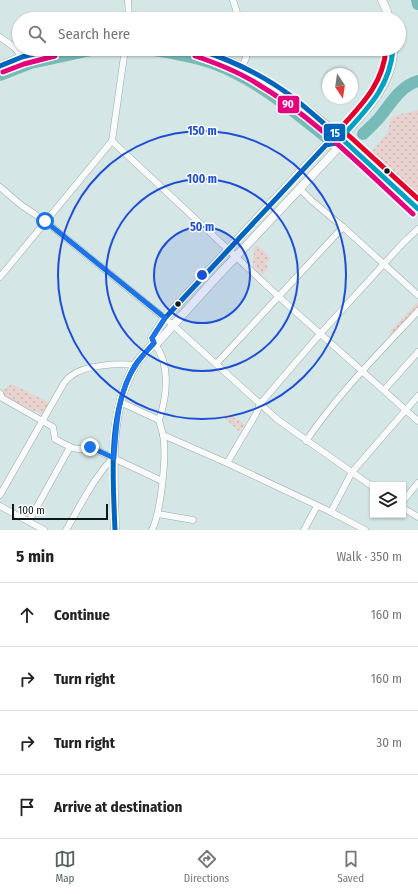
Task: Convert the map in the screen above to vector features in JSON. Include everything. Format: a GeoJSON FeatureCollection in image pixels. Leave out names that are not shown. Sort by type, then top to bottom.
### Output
{"type":"FeatureCollection","features":[{"type":"Feature","properties":{"kind":"street"},"geometry":{"type":"LineString","coordinates":[[128,0],[129,12]]}},
{"type":"Feature","properties":{"kind":"street"},"geometry":{"type":"LineString","coordinates":[[233,0],[237,12]]}},
{"type":"Feature","properties":{"kind":"street"},"geometry":{"type":"LineString","coordinates":[[382,0],[387,12]]}},
{"type":"Feature","properties":{"kind":"street"},"geometry":{"type":"LineString","coordinates":[[0,37],[12,46]]}},
{"type":"Feature","properties":{"kind":"street"},"geometry":{"type":"LineString","coordinates":[[0,66],[26,56]]}},
{"type":"Feature","properties":{"kind":"street"},"geometry":{"type":"LineString","coordinates":[[0,277],[112,141],[123,56]]}},
{"type":"Feature","properties":{"kind":"street"},"geometry":{"type":"LineString","coordinates":[[218,56],[242,67],[285,92],[339,141],[418,208]]}},
{"type":"Feature","properties":{"kind":"street"},"geometry":{"type":"LineString","coordinates":[[242,67],[246,56]]}},
{"type":"Feature","properties":{"kind":"street"},"geometry":{"type":"LineString","coordinates":[[115,530],[114,458],[116,422],[120,402],[128,379],[135,365],[337,149],[339,141],[378,95],[390,68],[393,56]]}},
{"type":"Feature","properties":{"kind":"street"},"geometry":{"type":"LineString","coordinates":[[112,141],[279,297],[418,421]]}},
{"type":"Feature","properties":{"kind":"street"},"geometry":{"type":"LineString","coordinates":[[152,530],[157,520],[162,481],[164,451],[163,435],[159,420],[162,412],[166,383],[165,370],[159,349],[152,338],[165,318],[300,172],[326,146],[339,141]]}},
{"type":"Feature","properties":{"kind":"street"},"geometry":{"type":"LineString","coordinates":[[0,187],[21,205],[45,221],[165,318],[278,420],[370,485]]}},
{"type":"Feature","properties":{"kind":"street"},"geometry":{"type":"LineString","coordinates":[[300,188],[312,201],[418,295]]}},
{"type":"Feature","properties":{"kind":"street"},"geometry":{"type":"LineString","coordinates":[[216,364],[343,227]]}},
{"type":"Feature","properties":{"kind":"street"},"geometry":{"type":"LineString","coordinates":[[227,463],[256,414],[260,404],[320,334],[418,229]]}},
{"type":"Feature","properties":{"kind":"street"},"geometry":{"type":"LineString","coordinates":[[306,441],[314,429],[362,371],[418,312]]}},
{"type":"Feature","properties":{"kind":"street"},"geometry":{"type":"LineString","coordinates":[[384,390],[418,352]]}},
{"type":"Feature","properties":{"kind":"street"},"geometry":{"type":"LineString","coordinates":[[0,495],[64,383],[71,376],[80,371],[96,367],[123,364],[135,365]]}},
{"type":"Feature","properties":{"kind":"street"},"geometry":{"type":"LineString","coordinates":[[0,393],[2,398],[53,427],[55,439],[70,447],[82,451],[90,447],[162,481]]}},
{"type":"Feature","properties":{"kind":"street"},"geometry":{"type":"LineString","coordinates":[[331,512],[352,472],[418,396]]}},
{"type":"Feature","properties":{"kind":"street"},"geometry":{"type":"LineString","coordinates":[[120,402],[159,420]]}},
{"type":"Feature","properties":{"kind":"street"},"geometry":{"type":"LineString","coordinates":[[163,435],[227,463],[331,512],[364,530]]}},
{"type":"Feature","properties":{"kind":"street"},"geometry":{"type":"LineString","coordinates":[[28,522],[70,447]]}},
{"type":"Feature","properties":{"kind":"street"},"geometry":{"type":"LineString","coordinates":[[66,530],[97,476],[114,458]]}},
{"type":"Feature","properties":{"kind":"street"},"geometry":{"type":"LineString","coordinates":[[406,498],[418,482]]}},
{"type":"Feature","properties":{"kind":"street"},"geometry":{"type":"LineString","coordinates":[[0,506],[44,530]]}},
{"type":"Feature","properties":{"kind":"street"},"geometry":{"type":"LineString","coordinates":[[304,530],[317,506]]}},
{"type":"Feature","properties":{"kind":"street"},"geometry":{"type":"LineString","coordinates":[[406,510],[418,517]]}},
{"type":"Feature","properties":{"kind":"street"},"geometry":{"type":"LineString","coordinates":[[158,514],[193,520]]}},
{"type":"Feature","properties":{"kind":"shaded area"},"geometry":{"type":"Polygon","coordinates":[[[418,110],[418,196],[369,155],[387,133],[392,116],[418,110]]]}},
{"type":"Feature","properties":{"kind":"shaded area"},"geometry":{"type":"Polygon","coordinates":[[[257,245],[271,258],[265,264],[269,267],[262,275],[253,266],[254,247],[257,245]]]}},
{"type":"Feature","properties":{"kind":"shaded area"},"geometry":{"type":"Polygon","coordinates":[[[418,302],[418,309],[393,336],[389,332],[418,302]]]}},
{"type":"Feature","properties":{"kind":"shaded area"},"geometry":{"type":"Polygon","coordinates":[[[12,384],[50,403],[43,415],[5,397],[2,391],[12,384]]]}},
{"type":"Feature","properties":{"kind":"shaded area"},"geometry":{"type":"Polygon","coordinates":[[[226,413],[237,420],[239,419],[245,425],[239,431],[223,417],[226,413]]]}},
{"type":"Feature","properties":{"kind":"waterway"},"geometry":{"type":"LineString","coordinates":[[417,0],[418,4]]}},
{"type":"Feature","properties":{"kind":"waterway"},"geometry":{"type":"LineString","coordinates":[[0,75],[31,63],[64,56]]}},
{"type":"Feature","properties":{"kind":"waterway"},"geometry":{"type":"LineString","coordinates":[[186,56],[215,64],[245,78],[273,96],[326,137]]}},
{"type":"Feature","properties":{"kind":"waterway"},"geometry":{"type":"LineString","coordinates":[[363,134],[377,120],[401,91],[412,83],[418,81]]}},
{"type":"Feature","properties":{"kind":"transit line","name":"15"},"geometry":{"type":"LineString","coordinates":[[0,66],[26,56]]}},
{"type":"Feature","properties":{"kind":"transit line","name":"90"},"geometry":{"type":"LineString","coordinates":[[3,72],[24,64],[55,56]]}},
{"type":"Feature","properties":{"kind":"transit line","name":"90"},"geometry":{"type":"LineString","coordinates":[[195,56],[211,61],[241,75],[278,97],[338,144],[413,214]]}},
{"type":"Feature","properties":{"kind":"transit line","name":"15"},"geometry":{"type":"LineString","coordinates":[[115,530],[113,468],[116,426],[119,406],[125,386],[134,367],[154,343],[152,338],[165,318],[326,145],[336,143],[341,138],[280,88],[258,75],[216,56]]}},
{"type":"Feature","properties":{"kind":"transit line"},"geometry":{"type":"LineString","coordinates":[[336,133],[361,105],[375,85],[385,56]]}},
{"type":"Feature","properties":{"kind":"transit line"},"geometry":{"type":"LineString","coordinates":[[341,138],[368,108],[382,87],[392,56]]}},
{"type":"Feature","properties":{"kind":"transit line"},"geometry":{"type":"LineString","coordinates":[[346,133],[418,199]]}},
{"type":"Feature","properties":{"kind":"transit line"},"geometry":{"type":"LineString","coordinates":[[341,138],[418,209]]}},
{"type":"Feature","properties":{"kind":"route"},"geometry":{"type":"LineString","coordinates":[[45,221],[165,318],[152,338],[154,343],[135,365],[128,379],[120,402],[116,422],[114,458],[90,447]]}}]}
